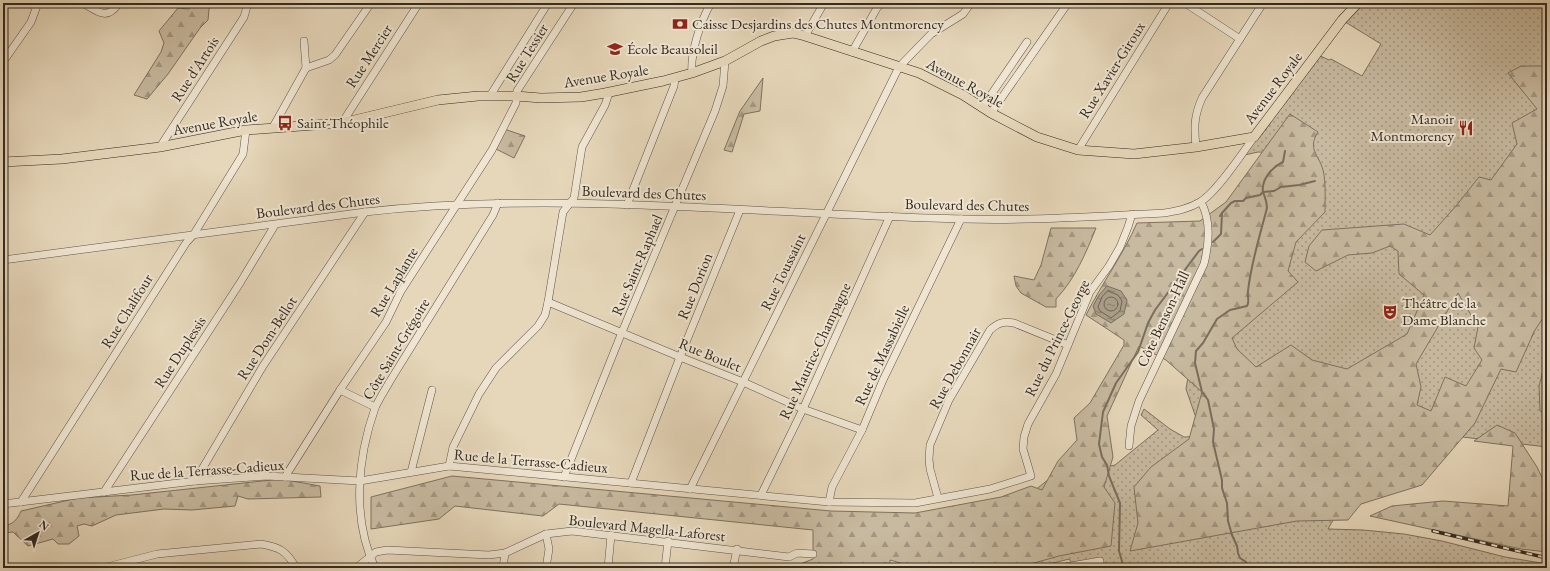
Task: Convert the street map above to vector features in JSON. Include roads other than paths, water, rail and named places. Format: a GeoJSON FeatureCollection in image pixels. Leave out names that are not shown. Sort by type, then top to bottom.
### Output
{"type":"FeatureCollection","features":[{"type":"Feature","properties":{"kind":"main road","name":"Avenue Royale"},"geometry":{"type":"LineString","coordinates":[[3,162],[62,159],[160,147],[246,130],[342,123],[438,100],[490,96],[541,98],[581,97],[675,78],[692,73],[726,61],[761,41],[774,36],[793,33],[919,73],[963,95],[982,108],[1037,137],[1078,150],[1134,154],[1196,147],[1254,137],[1342,20],[1358,3]]}},
{"type":"Feature","properties":{"kind":"street"},"geometry":{"type":"LineString","coordinates":[[3,62],[31,22],[38,3]]}},
{"type":"Feature","properties":{"kind":"street"},"geometry":{"type":"LineString","coordinates":[[83,3],[96,12],[104,14],[111,13],[119,3]]}},
{"type":"Feature","properties":{"kind":"street","name":"Rue d'Artois"},"geometry":{"type":"LineString","coordinates":[[160,147],[244,17],[248,3]]}},
{"type":"Feature","properties":{"kind":"street"},"geometry":{"type":"LineString","coordinates":[[306,68],[329,60],[335,55],[371,3]]}},
{"type":"Feature","properties":{"kind":"street","name":"Rue Mercier"},"geometry":{"type":"LineString","coordinates":[[342,123],[419,3]]}},
{"type":"Feature","properties":{"kind":"street"},"geometry":{"type":"LineString","coordinates":[[490,96],[548,3]]}},
{"type":"Feature","properties":{"kind":"street","name":"Rue Tessier"},"geometry":{"type":"LineString","coordinates":[[516,96],[517,91],[574,3]]}},
{"type":"Feature","properties":{"kind":"street"},"geometry":{"type":"LineString","coordinates":[[692,73],[692,64],[697,41],[704,16],[711,3]]}},
{"type":"Feature","properties":{"kind":"street"},"geometry":{"type":"LineString","coordinates":[[805,36],[824,3]]}},
{"type":"Feature","properties":{"kind":"street"},"geometry":{"type":"LineString","coordinates":[[852,52],[882,3]]}},
{"type":"Feature","properties":{"kind":"street","name":"Rue Toussaint"},"geometry":{"type":"LineString","coordinates":[[690,489],[898,67],[930,34],[964,14],[971,3]]}},
{"type":"Feature","properties":{"kind":"street"},"geometry":{"type":"LineString","coordinates":[[991,113],[1068,3]]}},
{"type":"Feature","properties":{"kind":"street","name":"Rue Xavier-Giroux"},"geometry":{"type":"LineString","coordinates":[[1078,150],[1169,3]]}},
{"type":"Feature","properties":{"kind":"street"},"geometry":{"type":"LineString","coordinates":[[1185,3],[1240,39]]}},
{"type":"Feature","properties":{"kind":"street"},"geometry":{"type":"LineString","coordinates":[[1196,147],[1194,125],[1196,110],[1202,98],[1263,3]]}},
{"type":"Feature","properties":{"kind":"street"},"geometry":{"type":"LineString","coordinates":[[273,128],[306,68],[304,41]]}},
{"type":"Feature","properties":{"kind":"street"},"geometry":{"type":"LineString","coordinates":[[982,108],[1027,42]]}},
{"type":"Feature","properties":{"kind":"street","name":"Rue Saint-Raphael"},"geometry":{"type":"LineString","coordinates":[[564,476],[622,332],[676,207],[715,111],[723,86],[726,61]]}},
{"type":"Feature","properties":{"kind":"street"},"geometry":{"type":"LineString","coordinates":[[626,204],[674,86],[675,78]]}},
{"type":"Feature","properties":{"kind":"street"},"geometry":{"type":"LineString","coordinates":[[449,466],[453,447],[479,394],[496,368],[538,326],[545,315],[563,212],[574,198],[582,147],[605,105],[609,92]]}},
{"type":"Feature","properties":{"kind":"street","name":"Rue Laplante"},"geometry":{"type":"LineString","coordinates":[[285,476],[386,322],[401,291],[492,150],[516,103],[516,96]]}},
{"type":"Feature","properties":{"kind":"street","name":"Rue Chalifour"},"geometry":{"type":"LineString","coordinates":[[21,502],[186,243],[194,234],[243,154],[246,130]]}},
{"type":"Feature","properties":{"kind":"street","name":"Boulevard des Chutes"},"geometry":{"type":"LineString","coordinates":[[3,260],[364,212],[412,207],[498,203],[626,204],[961,220],[996,220],[1179,211],[1201,202],[1223,179],[1254,137]]}},
{"type":"Feature","properties":{"kind":"street","name":"Côte Benson-Hall"},"geometry":{"type":"LineString","coordinates":[[1129,446],[1131,426],[1139,401],[1204,264],[1208,249],[1208,216],[1201,202]]}},
{"type":"Feature","properties":{"kind":"street","name":"Côte Saint-Grégoire"},"geometry":{"type":"LineString","coordinates":[[375,568],[369,557],[361,527],[359,502],[360,481],[365,446],[376,408],[390,381],[493,215],[498,203]]}},
{"type":"Feature","properties":{"kind":"street","name":"Rue Dorion"},"geometry":{"type":"LineString","coordinates":[[631,483],[680,357],[740,210]]}},
{"type":"Feature","properties":{"kind":"street","name":"Rue Dom-Bellot"},"geometry":{"type":"LineString","coordinates":[[196,481],[263,366],[364,212]]}},
{"type":"Feature","properties":{"kind":"street","name":"Rue du Prince-George"},"geometry":{"type":"LineString","coordinates":[[1031,476],[1023,449],[1028,424],[1056,374],[1090,292],[1109,266],[1120,246],[1132,214]]}},
{"type":"Feature","properties":{"kind":"street","name":"Rue Maurice-Champagne"},"geometry":{"type":"LineString","coordinates":[[761,495],[803,408],[890,216]]}},
{"type":"Feature","properties":{"kind":"street","name":"Rue de Massabielle"},"geometry":{"type":"LineString","coordinates":[[830,502],[832,487],[862,430],[883,380],[961,220]]}},
{"type":"Feature","properties":{"kind":"street","name":"Rue Duplessis"},"geometry":{"type":"LineString","coordinates":[[104,492],[240,283],[275,224]]}},
{"type":"Feature","properties":{"kind":"street","name":"Rue Boulet"},"geometry":{"type":"LineString","coordinates":[[548,302],[803,408],[862,430]]}},
{"type":"Feature","properties":{"kind":"street","name":"Rue Debonnair"},"geometry":{"type":"LineString","coordinates":[[938,498],[930,469],[930,445],[949,400],[990,330],[1005,321],[1014,323],[1068,346]]}},
{"type":"Feature","properties":{"kind":"street"},"geometry":{"type":"LineString","coordinates":[[340,390],[376,408]]}},
{"type":"Feature","properties":{"kind":"street"},"geometry":{"type":"LineString","coordinates":[[412,472],[432,390]]}},
{"type":"Feature","properties":{"kind":"street","name":"Rue de la Terrasse-Cadieux"},"geometry":{"type":"LineString","coordinates":[[3,504],[196,481],[267,476],[360,481],[449,466],[830,502],[915,503],[990,489],[1031,476]]}},
{"type":"Feature","properties":{"kind":"street","name":"Boulevard Magella-Laforest"},"geometry":{"type":"LineString","coordinates":[[356,568],[376,552],[387,550],[488,555],[505,553],[546,534],[572,531],[611,534],[789,557],[797,553],[813,554]]}},
{"type":"Feature","properties":{"kind":"street"},"geometry":{"type":"LineString","coordinates":[[546,534],[549,549],[546,568]]}},
{"type":"Feature","properties":{"kind":"street"},"geometry":{"type":"LineString","coordinates":[[608,568],[611,534]]}},
{"type":"Feature","properties":{"kind":"street"},"geometry":{"type":"LineString","coordinates":[[665,568],[668,541]]}},
{"type":"Feature","properties":{"kind":"street"},"geometry":{"type":"LineString","coordinates":[[103,568],[157,554],[261,544],[276,547],[287,554],[296,568]]}},
{"type":"Feature","properties":{"kind":"street","name":"Boulevard Magella-Laforest"},"geometry":{"type":"LineString","coordinates":[[734,568],[737,550]]}},
{"type":"Feature","properties":{"kind":"street"},"geometry":{"type":"LineString","coordinates":[[503,568],[505,553]]}},
{"type":"Feature","properties":{"kind":"street"},"geometry":{"type":"LineString","coordinates":[[1059,568],[1100,561]]}},
{"type":"Feature","properties":{"kind":"water"},"geometry":{"type":"Polygon","coordinates":[[[1107,286],[1121,291],[1127,300],[1124,314],[1111,323],[1096,314],[1093,306],[1099,295],[1107,286]]]}},
{"type":"Feature","properties":{"kind":"waterway"},"geometry":{"type":"LineString","coordinates":[[1249,568],[1246,562],[1240,558],[1228,521],[1227,503],[1222,488],[1222,480],[1213,442],[1214,429],[1208,400],[1202,392],[1195,363],[1196,351],[1203,343],[1217,319],[1230,310],[1247,306],[1248,304],[1251,270],[1267,208],[1263,187],[1268,174],[1283,162],[1285,151]]}},
{"type":"Feature","properties":{"kind":"waterway"},"geometry":{"type":"LineString","coordinates":[[1222,213],[1231,203],[1235,201],[1243,201],[1246,198],[1260,195],[1263,192],[1274,191],[1281,187],[1315,181]]}},
{"type":"Feature","properties":{"kind":"waterway"},"geometry":{"type":"LineString","coordinates":[[1213,242],[1221,234],[1222,213],[1220,216]]}},
{"type":"Feature","properties":{"kind":"waterway"},"geometry":{"type":"LineString","coordinates":[[1124,568],[1119,551],[1120,503],[1109,476],[1107,465],[1102,457],[1099,444],[1103,412],[1116,383],[1138,352],[1148,323],[1155,310],[1202,249]]}},
{"type":"Feature","properties":{"kind":"railway"},"geometry":{"type":"LineString","coordinates":[[1433,531],[1547,558]]}},
{"type":"Feature","properties":{"kind":"place","name":"Caisse Desjardins des Chutes Montmorency"},"geometry":{"type":"Point","coordinates":[680,24]}},
{"type":"Feature","properties":{"kind":"place","name":"École Beausoleil"},"geometry":{"type":"Point","coordinates":[615,49]}},
{"type":"Feature","properties":{"kind":"place","name":"Saint-Théophile"},"geometry":{"type":"Point","coordinates":[285,123]}},
{"type":"Feature","properties":{"kind":"place","name":"Manoir Montmorency"},"geometry":{"type":"Point","coordinates":[1466,128]}},
{"type":"Feature","properties":{"kind":"place","name":"Théâtre de la Dame Blanche"},"geometry":{"type":"Point","coordinates":[1390,312]}}]}
